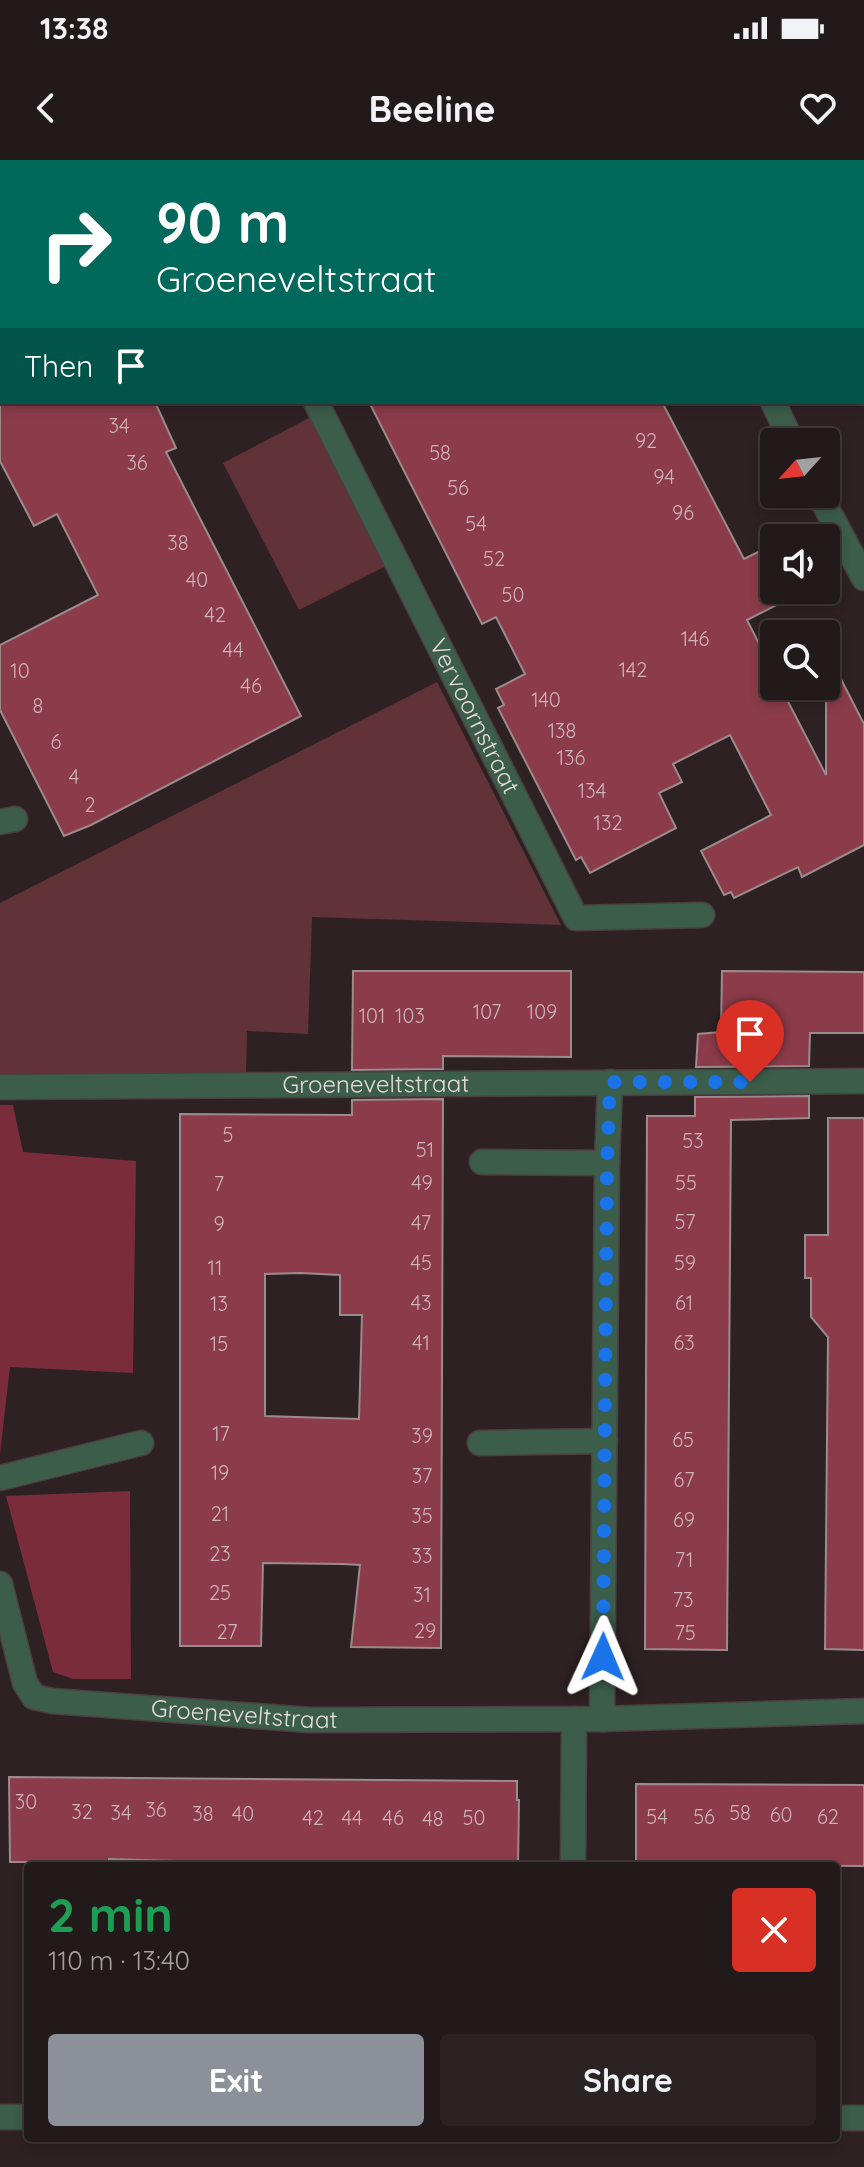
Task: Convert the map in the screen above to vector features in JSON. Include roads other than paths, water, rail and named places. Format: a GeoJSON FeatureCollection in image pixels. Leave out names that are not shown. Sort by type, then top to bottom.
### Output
{"type":"FeatureCollection","features":[{"type":"Feature","properties":{"kind":"street","name":"Vervoornstraat"},"geometry":{"type":"LineString","coordinates":[[317,404],[576,918],[702,915]]}},
{"type":"Feature","properties":{"kind":"street"},"geometry":{"type":"LineString","coordinates":[[774,404],[785,428]]}},
{"type":"Feature","properties":{"kind":"street"},"geometry":{"type":"LineString","coordinates":[[826,508],[864,578]]}},
{"type":"Feature","properties":{"kind":"street","name":"Groeneveltstraat"},"geometry":{"type":"LineString","coordinates":[[0,1087],[864,1081]]}},
{"type":"Feature","properties":{"kind":"street"},"geometry":{"type":"LineString","coordinates":[[602,1719],[610,1082]]}},
{"type":"Feature","properties":{"kind":"street"},"geometry":{"type":"LineString","coordinates":[[482,1162],[607,1163]]}},
{"type":"Feature","properties":{"kind":"street"},"geometry":{"type":"LineString","coordinates":[[480,1443],[605,1441]]}},
{"type":"Feature","properties":{"kind":"street"},"geometry":{"type":"LineString","coordinates":[[0,1478],[141,1443]]}},
{"type":"Feature","properties":{"kind":"street","name":"Groeneveltstraat"},"geometry":{"type":"LineString","coordinates":[[0,1584],[25,1683],[34,1697],[310,1720],[602,1719],[864,1711]]}},
{"type":"Feature","properties":{"kind":"street"},"geometry":{"type":"LineString","coordinates":[[573,1862],[574,1719]]}},
{"type":"Feature","properties":{"kind":"street"},"geometry":{"type":"LineString","coordinates":[[0,2117],[24,2117]]}},
{"type":"Feature","properties":{"kind":"street"},"geometry":{"type":"LineString","coordinates":[[840,2118],[864,2118]]}}]}
